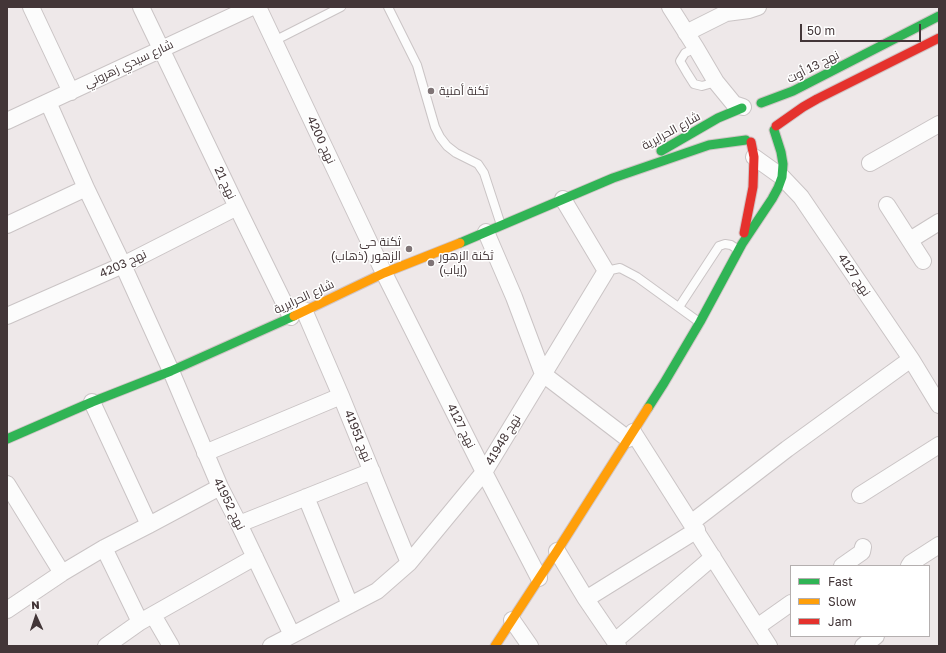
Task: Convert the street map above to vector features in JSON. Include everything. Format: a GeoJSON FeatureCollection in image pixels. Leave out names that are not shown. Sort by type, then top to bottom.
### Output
{"type":"FeatureCollection","features":[{"type":"Feature","properties":{"kind":"main road","name":"نهج 13 أوت"},"geometry":{"type":"LineString","coordinates":[[739,116],[747,104],[761,103],[793,91],[939,16]]}},
{"type":"Feature","properties":{"kind":"main road"},"geometry":{"type":"LineString","coordinates":[[762,139],[803,107],[817,99],[939,38]]}},
{"type":"Feature","properties":{"kind":"main road"},"geometry":{"type":"LineString","coordinates":[[761,103],[770,108]]}},
{"type":"Feature","properties":{"kind":"main road","name":"شارع الحرايرية"},"geometry":{"type":"LineString","coordinates":[[613,178],[718,118],[739,116]]}},
{"type":"Feature","properties":{"kind":"main road"},"geometry":{"type":"LineString","coordinates":[[495,646],[664,383],[700,322],[740,247],[778,188],[782,177],[782,152],[762,139],[739,134],[739,116]]}},
{"type":"Feature","properties":{"kind":"main road"},"geometry":{"type":"LineString","coordinates":[[740,247],[754,187],[754,172],[762,139],[775,116]]}},
{"type":"Feature","properties":{"kind":"main road","name":"شارع الحرايرية"},"geometry":{"type":"LineString","coordinates":[[7,439],[92,402],[171,371],[384,272],[501,226],[613,178],[709,145],[762,139]]}},
{"type":"Feature","properties":{"kind":"street"},"geometry":{"type":"LineString","coordinates":[[31,7],[71,92]]}},
{"type":"Feature","properties":{"kind":"street","name":"نهج 21"},"geometry":{"type":"LineString","coordinates":[[141,7],[237,207],[297,313]]}},
{"type":"Feature","properties":{"kind":"street","name":"شارع سيدي زهروني"},"geometry":{"type":"LineString","coordinates":[[7,121],[252,7]]}},
{"type":"Feature","properties":{"kind":"street","name":"نهج 4200"},"geometry":{"type":"LineString","coordinates":[[258,7],[384,272]]}},
{"type":"Feature","properties":{"kind":"street"},"geometry":{"type":"LineString","coordinates":[[670,7],[716,82],[734,104],[739,116]]}},
{"type":"Feature","properties":{"kind":"street"},"geometry":{"type":"LineString","coordinates":[[686,33],[726,13],[749,10],[758,7]]}},
{"type":"Feature","properties":{"kind":"street","name":"نهج 41952"},"geometry":{"type":"LineString","coordinates":[[48,102],[86,188],[171,371],[220,487],[292,634]]}},
{"type":"Feature","properties":{"kind":"street"},"geometry":{"type":"LineString","coordinates":[[870,163],[939,124]]}},
{"type":"Feature","properties":{"kind":"street","name":"نهج 4127"},"geometry":{"type":"LineString","coordinates":[[762,139],[782,177],[801,197],[811,211],[911,359],[939,406]]}},
{"type":"Feature","properties":{"kind":"street"},"geometry":{"type":"LineString","coordinates":[[7,225],[86,188]]}},
{"type":"Feature","properties":{"kind":"street"},"geometry":{"type":"LineString","coordinates":[[563,199],[606,271]]}},
{"type":"Feature","properties":{"kind":"street"},"geometry":{"type":"LineString","coordinates":[[887,205],[923,261]]}},
{"type":"Feature","properties":{"kind":"street","name":"نهج 4203"},"geometry":{"type":"LineString","coordinates":[[7,316],[123,265],[237,207]]}},
{"type":"Feature","properties":{"kind":"street"},"geometry":{"type":"LineString","coordinates":[[910,240],[939,222]]}},
{"type":"Feature","properties":{"kind":"street"},"geometry":{"type":"LineString","coordinates":[[486,232],[514,298],[543,374],[631,436],[694,527],[770,646]]}},
{"type":"Feature","properties":{"kind":"street","name":"نهج 41948"},"geometry":{"type":"LineString","coordinates":[[271,646],[377,591],[409,563],[484,472],[606,271]]}},
{"type":"Feature","properties":{"kind":"street","name":"نهج 4127"},"geometry":{"type":"LineString","coordinates":[[384,272],[484,472],[540,578]]}},
{"type":"Feature","properties":{"kind":"street","name":"نهج 41951"},"geometry":{"type":"LineString","coordinates":[[297,313],[341,396],[409,563]]}},
{"type":"Feature","properties":{"kind":"street"},"geometry":{"type":"LineString","coordinates":[[586,599],[694,527],[787,449],[911,359]]}},
{"type":"Feature","properties":{"kind":"street"},"geometry":{"type":"LineString","coordinates":[[205,453],[341,396]]}},
{"type":"Feature","properties":{"kind":"street"},"geometry":{"type":"LineString","coordinates":[[92,402],[149,525]]}},
{"type":"Feature","properties":{"kind":"street"},"geometry":{"type":"LineString","coordinates":[[860,495],[939,445]]}},
{"type":"Feature","properties":{"kind":"street"},"geometry":{"type":"LineString","coordinates":[[239,524],[372,471]]}},
{"type":"Feature","properties":{"kind":"street"},"geometry":{"type":"LineString","coordinates":[[7,484],[62,573]]}},
{"type":"Feature","properties":{"kind":"street"},"geometry":{"type":"LineString","coordinates":[[7,610],[62,573],[104,548],[220,487]]}},
{"type":"Feature","properties":{"kind":"street"},"geometry":{"type":"LineString","coordinates":[[306,497],[350,605]]}},
{"type":"Feature","properties":{"kind":"street"},"geometry":{"type":"LineString","coordinates":[[910,565],[939,545]]}},
{"type":"Feature","properties":{"kind":"street"},"geometry":{"type":"LineString","coordinates":[[843,565],[862,552],[863,547]]}},
{"type":"Feature","properties":{"kind":"street"},"geometry":{"type":"LineString","coordinates":[[104,548],[146,619],[171,646]]}},
{"type":"Feature","properties":{"kind":"street"},"geometry":{"type":"LineString","coordinates":[[557,551],[586,599],[616,644],[713,557]]}},
{"type":"Feature","properties":{"kind":"street"},"geometry":{"type":"LineString","coordinates":[[106,646],[146,619],[255,557]]}},
{"type":"Feature","properties":{"kind":"street"},"geometry":{"type":"LineString","coordinates":[[757,627],[790,604]]}},
{"type":"Feature","properties":{"kind":"street"},"geometry":{"type":"LineString","coordinates":[[512,620],[530,646]]}},
{"type":"Feature","properties":{"kind":"street"},"geometry":{"type":"LineString","coordinates":[[863,646],[875,637]]}},
{"type":"Feature","properties":{"kind":"lane"},"geometry":{"type":"LineString","coordinates":[[274,41],[341,7]]}},
{"type":"Feature","properties":{"kind":"lane"},"geometry":{"type":"LineString","coordinates":[[388,7],[417,64],[435,126],[440,137],[447,146],[456,153],[478,164],[484,173],[501,226]]}},
{"type":"Feature","properties":{"kind":"lane"},"geometry":{"type":"LineString","coordinates":[[679,307],[719,246],[725,244],[740,247]]}},
{"type":"Feature","properties":{"kind":"lane"},"geometry":{"type":"LineString","coordinates":[[606,271],[620,268],[638,277],[700,322]]}},
{"type":"Feature","properties":{"kind":"traffic: fast"},"geometry":{"type":"LineString","coordinates":[[761,103],[793,91],[939,16]]}},
{"type":"Feature","properties":{"kind":"traffic: fast"},"geometry":{"type":"LineString","coordinates":[[661,151],[718,118],[742,108]]}},
{"type":"Feature","properties":{"kind":"traffic: fast"},"geometry":{"type":"LineString","coordinates":[[648,408],[700,322],[742,244],[778,188],[782,177],[783,164],[774,130]]}},
{"type":"Feature","properties":{"kind":"traffic: fast"},"geometry":{"type":"LineString","coordinates":[[460,243],[613,178],[709,145],[746,140]]}},
{"type":"Feature","properties":{"kind":"traffic: fast"},"geometry":{"type":"LineString","coordinates":[[7,439],[92,402],[171,371],[294,316]]}},
{"type":"Feature","properties":{"kind":"traffic: slow"},"geometry":{"type":"LineString","coordinates":[[294,316],[384,273],[460,243]]}},
{"type":"Feature","properties":{"kind":"traffic: slow"},"geometry":{"type":"LineString","coordinates":[[495,646],[648,408]]}},
{"type":"Feature","properties":{"kind":"traffic: jam"},"geometry":{"type":"LineString","coordinates":[[776,126],[817,99],[939,38]]}},
{"type":"Feature","properties":{"kind":"traffic: jam"},"geometry":{"type":"LineString","coordinates":[[744,233],[753,187],[754,157],[751,142]]}},
{"type":"Feature","properties":{"kind":"place","name":"ثكنة أمنية"},"geometry":{"type":"Point","coordinates":[431,91]}},
{"type":"Feature","properties":{"kind":"place","name":"ثكنة حي الزهور (ذهاب)"},"geometry":{"type":"Point","coordinates":[409,249]}},
{"type":"Feature","properties":{"kind":"place","name":"ثكنة الزهور (إياب)"},"geometry":{"type":"Point","coordinates":[431,263]}}]}
